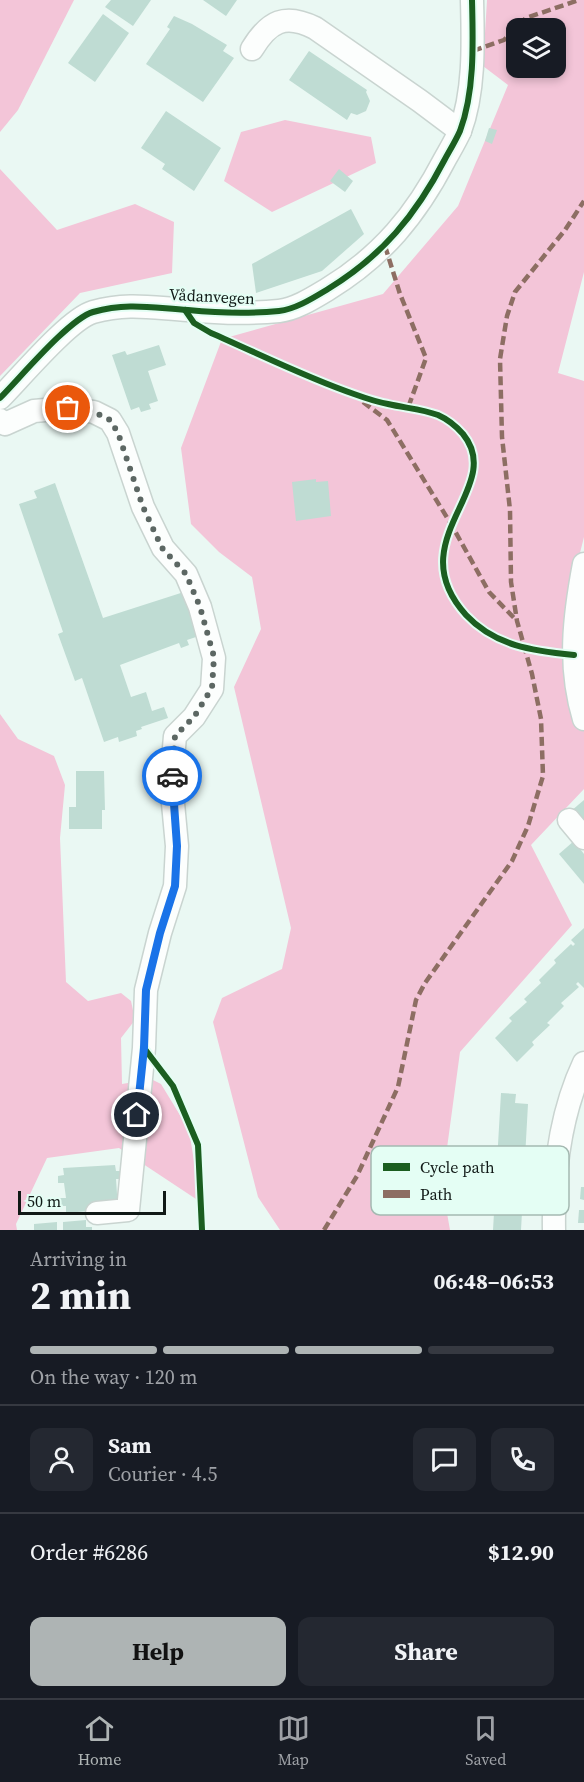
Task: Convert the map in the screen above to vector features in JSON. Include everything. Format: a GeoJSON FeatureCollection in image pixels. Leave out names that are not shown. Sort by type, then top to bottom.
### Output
{"type":"FeatureCollection","features":[{"type":"Feature","properties":{"kind":"street","name":"Vådanvegen"},"geometry":{"type":"LineString","coordinates":[[0,398],[75,322],[92,313],[140,305],[242,314],[282,310],[310,300],[344,279],[385,246],[409,219],[435,178],[460,131],[466,107],[473,51],[472,0]]}},
{"type":"Feature","properties":{"kind":"street"},"geometry":{"type":"LineString","coordinates":[[252,49],[261,34],[273,24],[286,20],[301,21],[315,28],[460,131]]}},
{"type":"Feature","properties":{"kind":"street"},"geometry":{"type":"LineString","coordinates":[[0,420],[5,424],[34,411],[68,408],[94,412],[110,420],[118,433],[143,507],[162,548],[186,574],[200,607],[214,657],[212,688],[194,717],[175,736],[171,782],[177,846],[175,886],[160,933],[146,990],[144,1048],[128,1210],[97,1213]]}},
{"type":"Feature","properties":{"kind":"street"},"geometry":{"type":"LineString","coordinates":[[584,564],[574,619],[574,639],[576,677],[584,719]]}},
{"type":"Feature","properties":{"kind":"street"},"geometry":{"type":"LineString","coordinates":[[569,820],[584,838]]}},
{"type":"Feature","properties":{"kind":"street"},"geometry":{"type":"LineString","coordinates":[[560,1146],[578,1098],[584,1063]]}},
{"type":"Feature","properties":{"kind":"shaded area"},"geometry":{"type":"Polygon","coordinates":[[[0,0],[74,0],[18,110],[0,132],[0,0]]]}},
{"type":"Feature","properties":{"kind":"shaded area"},"geometry":{"type":"Polygon","coordinates":[[[487,0],[584,0],[584,272],[558,373],[584,381],[584,537],[564,616],[571,711],[584,715],[584,789],[531,845],[572,925],[460,1052],[447,1146],[371,1146],[371,1215],[447,1215],[450,1230],[280,1230],[258,1197],[213,1022],[222,998],[282,969],[291,928],[234,687],[261,629],[252,577],[219,552],[191,524],[181,448],[222,339],[383,294],[458,206],[508,85],[483,66],[487,0]]]}},
{"type":"Feature","properties":{"kind":"shaded area"},"geometry":{"type":"Polygon","coordinates":[[[285,120],[371,137],[376,163],[272,212],[224,181],[241,132],[285,120]]]}},
{"type":"Feature","properties":{"kind":"shaded area"},"geometry":{"type":"Polygon","coordinates":[[[0,169],[57,230],[135,204],[174,222],[172,273],[80,293],[0,376],[0,169]]]}},
{"type":"Feature","properties":{"kind":"shaded area"},"geometry":{"type":"Polygon","coordinates":[[[0,714],[18,739],[54,756],[65,785],[60,838],[66,982],[88,1001],[121,993],[131,1001],[135,1020],[121,1038],[122,1084],[151,1079],[161,1084],[189,1130],[205,1230],[201,1230],[196,1199],[119,1148],[47,1158],[16,1224],[17,1230],[0,1230],[0,714]]]}},
{"type":"Feature","properties":{"kind":"building"},"geometry":{"type":"Polygon","coordinates":[[[111,0],[151,0],[133,26],[105,7],[111,0]]]}},
{"type":"Feature","properties":{"kind":"building"},"geometry":{"type":"Polygon","coordinates":[[[203,0],[237,0],[226,16],[203,0]]]}},
{"type":"Feature","properties":{"kind":"building"},"geometry":{"type":"Polygon","coordinates":[[[103,14],[129,33],[95,82],[68,63],[103,14]]]}},
{"type":"Feature","properties":{"kind":"building"},"geometry":{"type":"Polygon","coordinates":[[[174,16],[227,45],[223,51],[234,58],[203,102],[146,64],[170,29],[167,27],[174,16]]]}},
{"type":"Feature","properties":{"kind":"building"},"geometry":{"type":"Polygon","coordinates":[[[309,51],[367,90],[370,101],[366,111],[357,115],[351,113],[347,120],[289,80],[309,51]]]}},
{"type":"Feature","properties":{"kind":"building"},"geometry":{"type":"Polygon","coordinates":[[[166,111],[221,148],[194,191],[162,169],[165,164],[141,148],[166,111]]]}},
{"type":"Feature","properties":{"kind":"building"},"geometry":{"type":"Polygon","coordinates":[[[489,128],[497,130],[492,144],[485,141],[489,128]]]}},
{"type":"Feature","properties":{"kind":"building"},"geometry":{"type":"Polygon","coordinates":[[[339,169],[353,181],[345,192],[330,181],[339,169]]]}},
{"type":"Feature","properties":{"kind":"building"},"geometry":{"type":"Polygon","coordinates":[[[351,209],[364,234],[322,271],[256,293],[252,264],[351,209]]]}},
{"type":"Feature","properties":{"kind":"building"},"geometry":{"type":"Polygon","coordinates":[[[159,345],[166,365],[148,371],[158,401],[149,404],[151,409],[141,412],[139,407],[131,410],[112,355],[125,351],[127,355],[159,345]]]}},
{"type":"Feature","properties":{"kind":"building"},"geometry":{"type":"Polygon","coordinates":[[[316,479],[316,482],[328,481],[331,516],[296,521],[292,482],[316,479]]]}},
{"type":"Feature","properties":{"kind":"building"},"geometry":{"type":"Polygon","coordinates":[[[55,483],[103,618],[187,591],[202,635],[187,640],[189,645],[181,648],[179,643],[120,665],[131,697],[146,692],[152,711],[164,707],[168,718],[141,727],[142,729],[136,731],[137,736],[119,742],[118,737],[104,742],[82,678],[75,681],[58,634],[63,632],[19,504],[37,498],[34,491],[55,483]]]}},
{"type":"Feature","properties":{"kind":"building"},"geometry":{"type":"Polygon","coordinates":[[[76,771],[104,771],[105,810],[102,810],[102,829],[69,829],[69,807],[76,807],[76,771]]]}},
{"type":"Feature","properties":{"kind":"building"},"geometry":{"type":"Polygon","coordinates":[[[584,800],[584,827],[571,811],[584,800]]]}},
{"type":"Feature","properties":{"kind":"building"},"geometry":{"type":"Polygon","coordinates":[[[574,841],[584,854],[584,884],[559,854],[574,841]]]}},
{"type":"Feature","properties":{"kind":"building"},"geometry":{"type":"Polygon","coordinates":[[[584,928],[584,988],[578,982],[576,984],[579,987],[561,1003],[564,1006],[547,1023],[550,1025],[532,1042],[534,1045],[517,1062],[495,1038],[512,1021],[509,1018],[527,1002],[524,999],[541,983],[539,980],[556,963],[554,960],[571,944],[573,946],[575,944],[571,940],[584,928]]]}},
{"type":"Feature","properties":{"kind":"building"},"geometry":{"type":"Polygon","coordinates":[[[501,1093],[516,1094],[515,1103],[528,1104],[526,1146],[498,1146],[501,1093]]]}},
{"type":"Feature","properties":{"kind":"building"},"geometry":{"type":"Polygon","coordinates":[[[115,1165],[116,1171],[122,1171],[122,1179],[116,1179],[117,1194],[123,1194],[124,1201],[89,1206],[89,1211],[66,1213],[66,1206],[60,1206],[59,1198],[66,1198],[64,1183],[58,1183],[58,1176],[64,1175],[63,1168],[115,1165]]]}},
{"type":"Feature","properties":{"kind":"building"},"geometry":{"type":"Polygon","coordinates":[[[581,1187],[584,1187],[584,1200],[580,1199],[581,1187]]]}},
{"type":"Feature","properties":{"kind":"building"},"geometry":{"type":"Polygon","coordinates":[[[579,1210],[584,1210],[584,1223],[578,1223],[579,1210]]]}},
{"type":"Feature","properties":{"kind":"building"},"geometry":{"type":"Polygon","coordinates":[[[494,1215],[522,1215],[521,1230],[493,1230],[494,1215]]]}},
{"type":"Feature","properties":{"kind":"building"},"geometry":{"type":"Polygon","coordinates":[[[86,1220],[86,1227],[92,1227],[92,1230],[63,1230],[63,1222],[86,1220]]]}},
{"type":"Feature","properties":{"kind":"building"},"geometry":{"type":"Polygon","coordinates":[[[57,1222],[57,1230],[34,1230],[34,1224],[57,1222]]]}},
{"type":"Feature","properties":{"kind":"marked path"},"geometry":{"type":"LineString","coordinates":[[473,51],[504,40],[526,18],[579,0]]}},
{"type":"Feature","properties":{"kind":"marked path"},"geometry":{"type":"LineString","coordinates":[[324,1230],[357,1176],[398,1087],[416,1000],[425,983],[512,861],[528,826],[543,776],[541,719],[532,674],[517,621],[511,582],[510,510],[502,437],[500,359],[507,316],[515,292],[565,230],[584,201]]}},
{"type":"Feature","properties":{"kind":"marked path"},"geometry":{"type":"LineString","coordinates":[[385,246],[400,294],[426,358],[408,408]]}},
{"type":"Feature","properties":{"kind":"marked path"},"geometry":{"type":"LineString","coordinates":[[363,402],[387,420],[451,524],[489,592],[517,621]]}},
{"type":"Feature","properties":{"kind":"cycle path"},"geometry":{"type":"LineString","coordinates":[[0,398],[58,337],[93,312],[129,306],[233,313],[285,310],[316,296],[365,263],[396,233],[422,198],[460,131],[471,83],[472,0]]}},
{"type":"Feature","properties":{"kind":"cycle path"},"geometry":{"type":"LineString","coordinates":[[185,310],[194,323],[211,333],[300,373],[371,400],[438,415],[454,426],[463,434],[473,454],[472,475],[447,539],[443,563],[448,588],[466,615],[489,634],[529,649],[574,655]]}},
{"type":"Feature","properties":{"kind":"cycle path"},"geometry":{"type":"LineString","coordinates":[[144,1048],[173,1086],[198,1145],[202,1230]]}},
{"type":"Feature","properties":{"kind":"way so far"},"geometry":{"type":"LineString","coordinates":[[68,408],[94,412],[110,420],[118,433],[143,507],[162,548],[186,574],[200,607],[214,657],[212,688],[194,717],[175,736],[172,776]]}},
{"type":"Feature","properties":{"kind":"route"},"geometry":{"type":"LineString","coordinates":[[137,1115],[144,1048],[146,990],[160,933],[175,886],[177,846],[172,776]]}}]}
